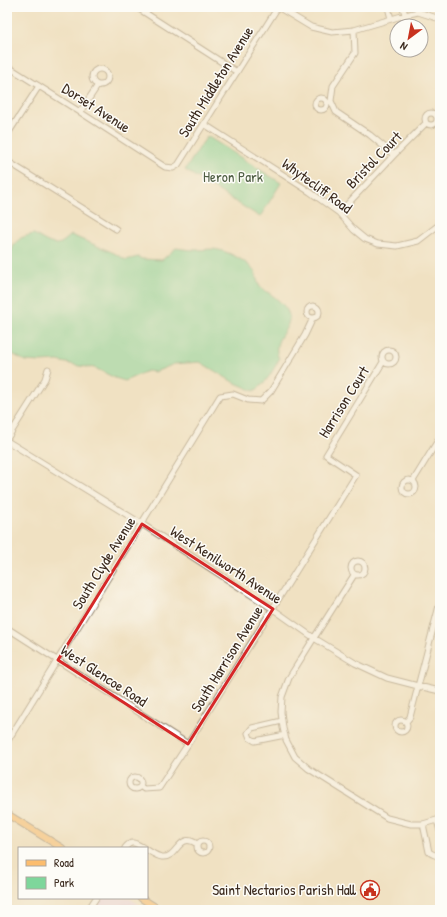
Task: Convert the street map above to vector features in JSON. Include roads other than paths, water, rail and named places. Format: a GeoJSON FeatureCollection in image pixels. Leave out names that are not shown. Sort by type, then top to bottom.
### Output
{"type":"FeatureCollection","features":[{"type":"Feature","properties":{"kind":"main road"},"geometry":{"type":"LineString","coordinates":[[7,814],[60,847]]}},
{"type":"Feature","properties":{"kind":"main road"},"geometry":{"type":"LineString","coordinates":[[143,899],[160,910]]}},
{"type":"Feature","properties":{"kind":"street"},"geometry":{"type":"LineString","coordinates":[[136,7],[237,72]]}},
{"type":"Feature","properties":{"kind":"street"},"geometry":{"type":"LineString","coordinates":[[278,7],[311,27],[332,32],[354,30],[389,20]]}},
{"type":"Feature","properties":{"kind":"street","name":"South Middleton Avenue"},"geometry":{"type":"LineString","coordinates":[[173,168],[178,164],[278,7]]}},
{"type":"Feature","properties":{"kind":"street"},"geometry":{"type":"LineString","coordinates":[[388,7],[391,18]]}},
{"type":"Feature","properties":{"kind":"street"},"geometry":{"type":"LineString","coordinates":[[403,7],[405,15]]}},
{"type":"Feature","properties":{"kind":"street"},"geometry":{"type":"LineString","coordinates":[[394,18],[418,12],[440,19]]}},
{"type":"Feature","properties":{"kind":"street"},"geometry":{"type":"LineString","coordinates":[[354,30],[355,53],[333,86],[329,102],[336,112],[370,135],[394,155]]}},
{"type":"Feature","properties":{"kind":"street","name":"Dorset Avenue"},"geometry":{"type":"LineString","coordinates":[[7,66],[165,167],[173,168]]}},
{"type":"Feature","properties":{"kind":"street"},"geometry":{"type":"LineString","coordinates":[[80,112],[98,85]]}},
{"type":"Feature","properties":{"kind":"street"},"geometry":{"type":"LineString","coordinates":[[7,135],[40,86]]}},
{"type":"Feature","properties":{"kind":"street","name":"Bristol Court"},"geometry":{"type":"LineString","coordinates":[[339,213],[426,123]]}},
{"type":"Feature","properties":{"kind":"street","name":"Whytecliff Road"},"geometry":{"type":"LineString","coordinates":[[204,124],[310,192],[339,213],[354,230],[365,239],[378,244],[397,246],[418,241],[440,224]]}},
{"type":"Feature","properties":{"kind":"street"},"geometry":{"type":"LineString","coordinates":[[7,161],[116,229]]}},
{"type":"Feature","properties":{"kind":"street","name":"South Clyde Avenue"},"geometry":{"type":"LineString","coordinates":[[7,742],[220,396],[233,394],[248,400],[261,400],[271,391],[305,335],[313,318]]}},
{"type":"Feature","properties":{"kind":"street","name":"Harrison Court"},"geometry":{"type":"LineString","coordinates":[[326,454],[383,362]]}},
{"type":"Feature","properties":{"kind":"street"},"geometry":{"type":"LineString","coordinates":[[7,440],[46,379],[48,369]]}},
{"type":"Feature","properties":{"kind":"street"},"geometry":{"type":"LineString","coordinates":[[413,481],[440,437]]}},
{"type":"Feature","properties":{"kind":"street","name":"West Kenilworth Avenue"},"geometry":{"type":"LineString","coordinates":[[7,440],[142,524],[273,609],[314,638],[355,663],[387,678],[440,691]]}},
{"type":"Feature","properties":{"kind":"street","name":"South Harrison Avenue"},"geometry":{"type":"LineString","coordinates":[[141,787],[159,788],[356,475],[326,454]]}},
{"type":"Feature","properties":{"kind":"street"},"geometry":{"type":"LineString","coordinates":[[354,575],[288,678],[282,697],[281,712],[286,740],[295,756],[310,769],[386,818],[411,824],[423,824],[439,820],[440,831]]}},
{"type":"Feature","properties":{"kind":"street"},"geometry":{"type":"LineString","coordinates":[[406,722],[410,717],[440,602]]}},
{"type":"Feature","properties":{"kind":"street","name":"West Glencoe Road"},"geometry":{"type":"LineString","coordinates":[[7,628],[188,744]]}},
{"type":"Feature","properties":{"kind":"street"},"geometry":{"type":"LineString","coordinates":[[282,721],[252,728],[248,733],[250,738],[255,741],[285,735]]}},
{"type":"Feature","properties":{"kind":"street"},"geometry":{"type":"LineString","coordinates":[[423,824],[429,852],[433,855],[440,855]]}},
{"type":"Feature","properties":{"kind":"street"},"geometry":{"type":"LineString","coordinates":[[148,851],[162,857],[169,856],[174,852],[179,844],[186,841],[197,844]]}},
{"type":"Feature","properties":{"kind":"street"},"geometry":{"type":"LineString","coordinates":[[126,847],[132,842],[142,847]]}},
{"type":"Feature","properties":{"kind":"street"},"geometry":{"type":"LineString","coordinates":[[88,910],[95,899]]}},
{"type":"Feature","properties":{"kind":"place","name":"Saint Nectarios Parish Hall"},"geometry":{"type":"Point","coordinates":[370,890]}},
{"type":"Feature","properties":{"kind":"park label","name":"Heron Park"},"geometry":{"type":"Point","coordinates":[233,177]}}]}
